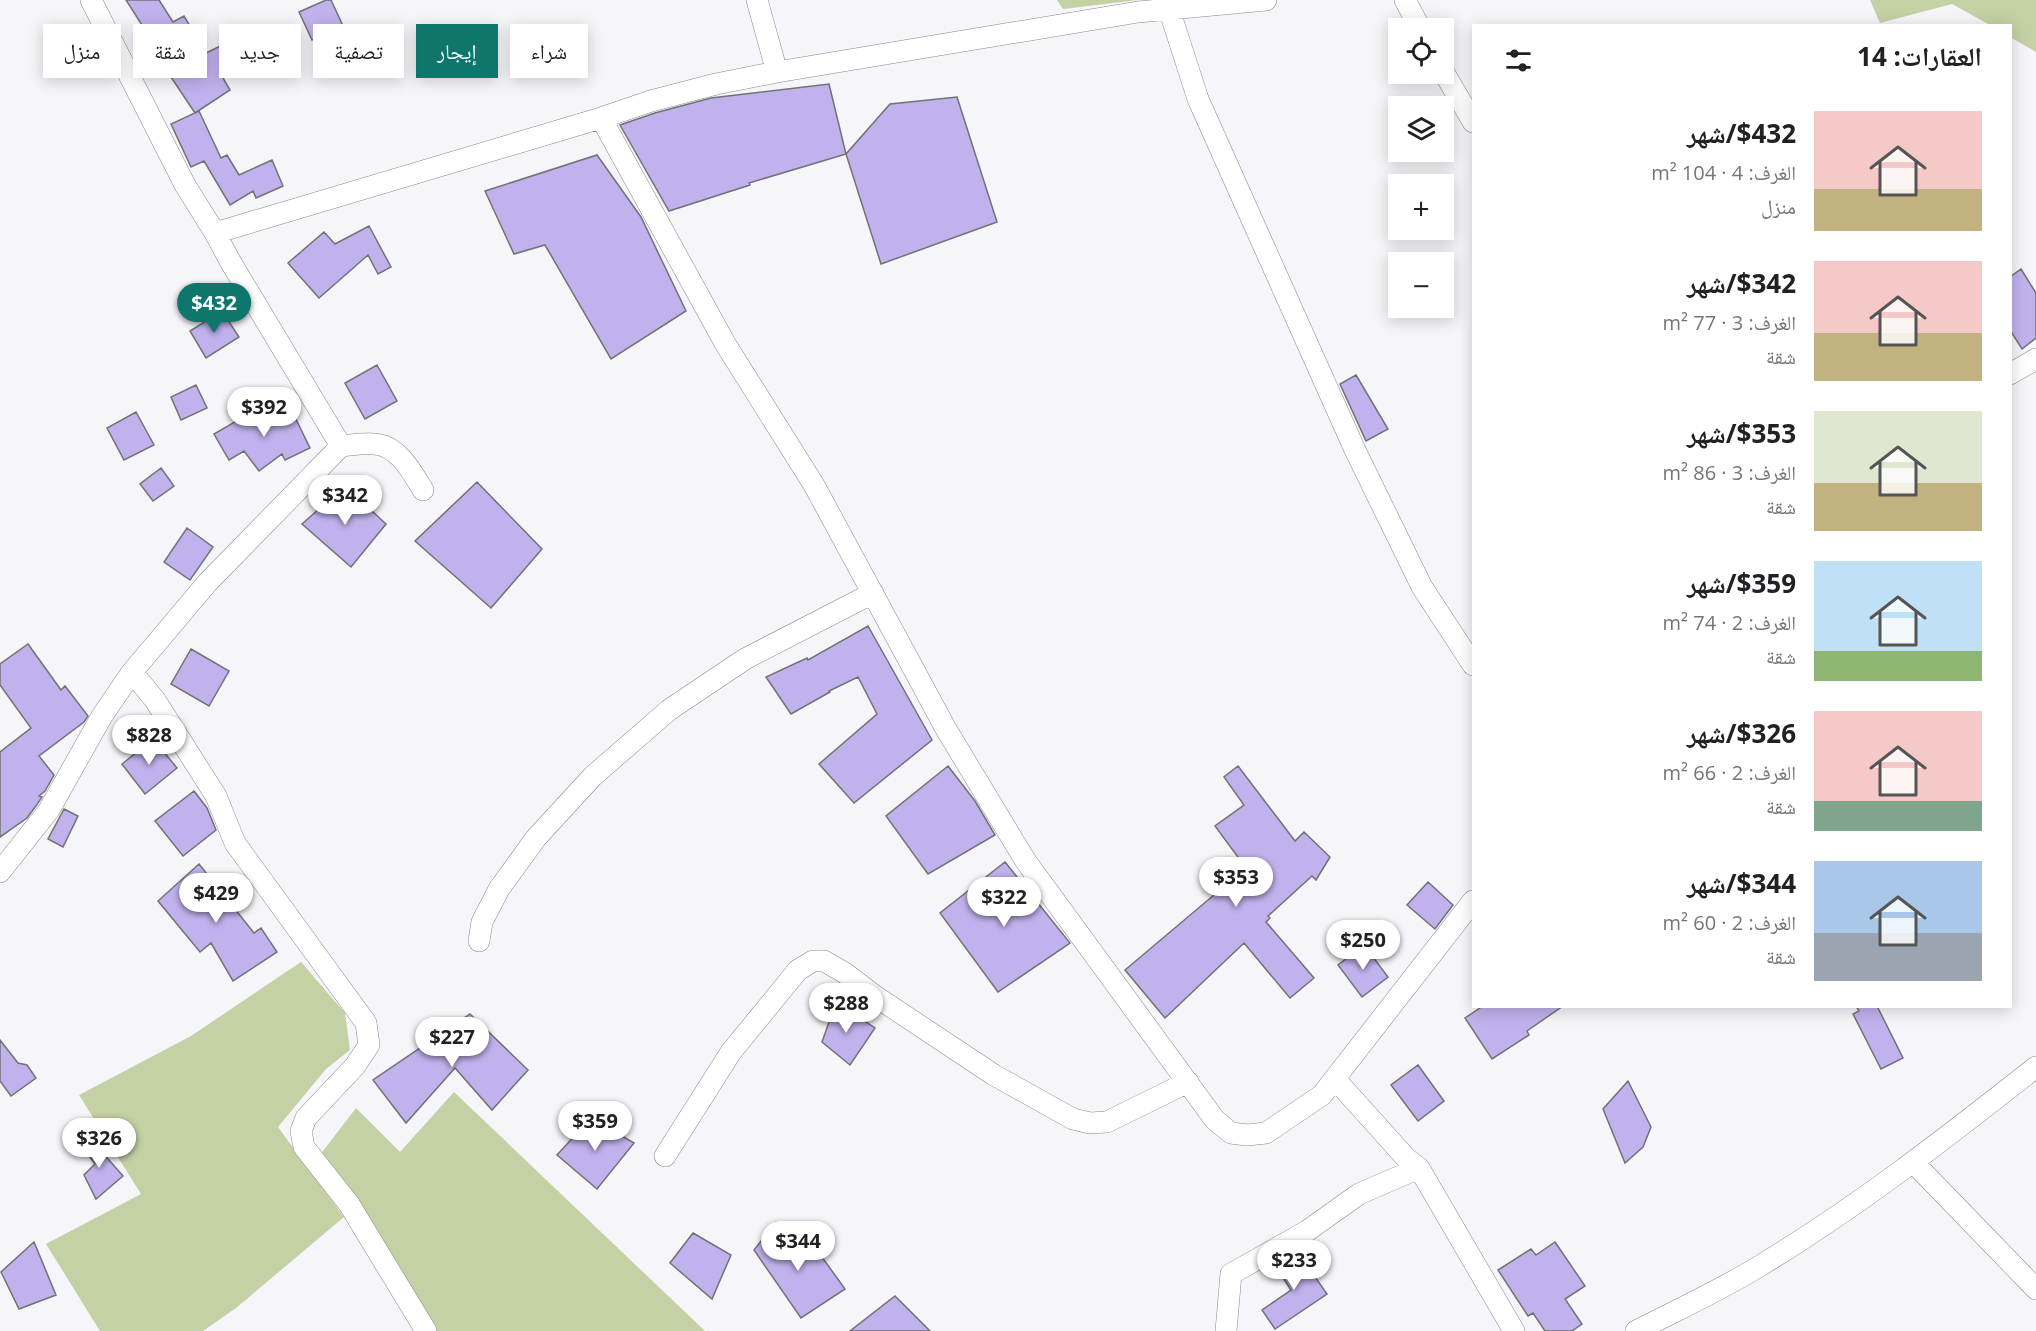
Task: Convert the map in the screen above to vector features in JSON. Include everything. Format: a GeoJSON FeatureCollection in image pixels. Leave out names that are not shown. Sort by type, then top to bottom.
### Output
{"type":"FeatureCollection","features":[{"type":"Feature","properties":{"kind":"street"},"geometry":{"type":"LineString","coordinates":[[91,0],[185,185],[341,446]]}},
{"type":"Feature","properties":{"kind":"street"},"geometry":{"type":"LineString","coordinates":[[757,0],[777,72]]}},
{"type":"Feature","properties":{"kind":"street"},"geometry":{"type":"LineString","coordinates":[[215,233],[673,95],[777,72],[1138,12],[1266,0]]}},
{"type":"Feature","properties":{"kind":"street"},"geometry":{"type":"LineString","coordinates":[[1405,0],[1415,18]]}},
{"type":"Feature","properties":{"kind":"street"},"geometry":{"type":"LineString","coordinates":[[1169,9],[1198,99],[1355,450],[1422,587],[1472,663]]}},
{"type":"Feature","properties":{"kind":"street"},"geometry":{"type":"LineString","coordinates":[[1451,84],[1472,120]]}},
{"type":"Feature","properties":{"kind":"street"},"geometry":{"type":"LineString","coordinates":[[601,118],[726,345],[814,484],[946,729],[1024,860],[1215,1120],[1231,1133],[1247,1136],[1266,1133],[1322,1095],[1472,902]]}},
{"type":"Feature","properties":{"kind":"street"},"geometry":{"type":"LineString","coordinates":[[2012,373],[2036,359]]}},
{"type":"Feature","properties":{"kind":"street"},"geometry":{"type":"LineString","coordinates":[[0,872],[49,810],[102,716],[132,672],[208,582],[341,446],[376,444],[390,448],[408,466],[423,490]]}},
{"type":"Feature","properties":{"kind":"street"},"geometry":{"type":"LineString","coordinates":[[479,941],[483,922],[499,889],[536,838],[601,769],[669,710],[745,659],[873,593]]}},
{"type":"Feature","properties":{"kind":"street"},"geometry":{"type":"LineString","coordinates":[[132,672],[155,700],[216,796],[234,843],[366,1023],[369,1045],[355,1066],[306,1118],[301,1131],[304,1147],[349,1204],[426,1331]]}},
{"type":"Feature","properties":{"kind":"street"},"geometry":{"type":"LineString","coordinates":[[665,1156],[731,1052],[798,970],[813,961],[824,961],[845,973],[875,996],[994,1075],[1073,1119],[1090,1123],[1107,1122],[1188,1082]]}},
{"type":"Feature","properties":{"kind":"street"},"geometry":{"type":"LineString","coordinates":[[1636,1331],[1757,1268],[1855,1204],[1914,1163],[2036,1067]]}},
{"type":"Feature","properties":{"kind":"street"},"geometry":{"type":"LineString","coordinates":[[1335,1079],[1407,1159],[1419,1168],[1514,1331]]}},
{"type":"Feature","properties":{"kind":"street"},"geometry":{"type":"LineString","coordinates":[[1914,1163],[2036,1289]]}},
{"type":"Feature","properties":{"kind":"street"},"geometry":{"type":"LineString","coordinates":[[1226,1331],[1231,1274],[1307,1231],[1359,1194],[1419,1168]]}},
{"type":"Feature","properties":{"kind":"green space"},"geometry":{"type":"Polygon","coordinates":[[[1057,0],[1138,0],[1063,9],[1057,0]]]}},
{"type":"Feature","properties":{"kind":"green space"},"geometry":{"type":"Polygon","coordinates":[[[1870,0],[2036,0],[2036,52],[2012,38],[2012,24],[1988,24],[1952,4],[1880,23],[1870,0]]]}},
{"type":"Feature","properties":{"kind":"green space"},"geometry":{"type":"Polygon","coordinates":[[[301,962],[345,1013],[350,1050],[326,1069],[278,1127],[344,1217],[236,1308],[203,1331],[100,1331],[46,1244],[141,1194],[79,1095],[191,1036],[301,962]]]}},
{"type":"Feature","properties":{"kind":"green space"},"geometry":{"type":"Polygon","coordinates":[[[454,1092],[705,1331],[434,1331],[320,1155],[356,1108],[400,1152],[454,1092]]]}},
{"type":"Feature","properties":{"kind":"building"},"geometry":{"type":"Polygon","coordinates":[[[126,0],[159,0],[173,22],[184,16],[189,24],[141,24],[126,0]]]}},
{"type":"Feature","properties":{"kind":"building"},"geometry":{"type":"Polygon","coordinates":[[[331,0],[342,24],[313,24],[312,40],[299,12],[331,0]]]}},
{"type":"Feature","properties":{"kind":"building"},"geometry":{"type":"Polygon","coordinates":[[[219,47],[219,78],[223,78],[230,90],[195,113],[172,78],[207,78],[207,53],[219,47]]]}},
{"type":"Feature","properties":{"kind":"building"},"geometry":{"type":"Polygon","coordinates":[[[829,84],[846,154],[749,183],[750,185],[669,211],[620,125],[711,98],[829,84]]]}},
{"type":"Feature","properties":{"kind":"building"},"geometry":{"type":"Polygon","coordinates":[[[957,97],[997,222],[881,264],[846,154],[890,104],[957,97]]]}},
{"type":"Feature","properties":{"kind":"building"},"geometry":{"type":"Polygon","coordinates":[[[199,111],[221,158],[227,155],[239,175],[272,160],[283,186],[256,198],[253,191],[230,205],[204,161],[191,167],[171,124],[199,111]]]}},
{"type":"Feature","properties":{"kind":"building"},"geometry":{"type":"Polygon","coordinates":[[[597,155],[641,217],[686,311],[611,359],[545,245],[514,254],[485,191],[597,155]]]}},
{"type":"Feature","properties":{"kind":"building"},"geometry":{"type":"Polygon","coordinates":[[[369,226],[391,267],[378,274],[368,255],[319,298],[288,263],[324,232],[335,244],[369,226]]]}},
{"type":"Feature","properties":{"kind":"building"},"geometry":{"type":"Polygon","coordinates":[[[2021,269],[2036,293],[2036,338],[2022,349],[2012,333],[2012,276],[2021,269]]]}},
{"type":"Feature","properties":{"kind":"building"},"geometry":{"type":"Polygon","coordinates":[[[222,311],[239,337],[206,358],[190,331],[222,311]]]}},
{"type":"Feature","properties":{"kind":"building"},"geometry":{"type":"Polygon","coordinates":[[[377,365],[397,401],[365,419],[345,383],[377,365]]]}},
{"type":"Feature","properties":{"kind":"building"},"geometry":{"type":"Polygon","coordinates":[[[1356,375],[1388,429],[1366,441],[1340,384],[1356,375]]]}},
{"type":"Feature","properties":{"kind":"building"},"geometry":{"type":"Polygon","coordinates":[[[196,385],[207,408],[181,420],[171,397],[196,385]]]}},
{"type":"Feature","properties":{"kind":"building"},"geometry":{"type":"Polygon","coordinates":[[[289,405],[310,448],[285,460],[282,454],[259,471],[244,451],[229,460],[214,434],[245,416],[249,423],[289,405]]]}},
{"type":"Feature","properties":{"kind":"building"},"geometry":{"type":"Polygon","coordinates":[[[136,412],[154,445],[124,460],[107,428],[136,412]]]}},
{"type":"Feature","properties":{"kind":"building"},"geometry":{"type":"Polygon","coordinates":[[[161,468],[174,486],[153,501],[140,484],[161,468]]]}},
{"type":"Feature","properties":{"kind":"building"},"geometry":{"type":"Polygon","coordinates":[[[477,482],[542,549],[491,608],[415,541],[477,482]]]}},
{"type":"Feature","properties":{"kind":"building"},"geometry":{"type":"Polygon","coordinates":[[[345,486],[386,524],[351,567],[302,524],[345,486]]]}},
{"type":"Feature","properties":{"kind":"building"},"geometry":{"type":"Polygon","coordinates":[[[187,528],[213,547],[190,580],[164,562],[187,528]]]}},
{"type":"Feature","properties":{"kind":"building"},"geometry":{"type":"Polygon","coordinates":[[[868,626],[932,740],[854,803],[819,764],[877,714],[858,677],[791,714],[766,677],[807,658],[808,660],[868,626]]]}},
{"type":"Feature","properties":{"kind":"building"},"geometry":{"type":"Polygon","coordinates":[[[28,644],[61,690],[65,686],[88,716],[84,722],[39,756],[54,775],[27,818],[0,837],[0,752],[31,728],[0,685],[0,664],[28,644]]]}},
{"type":"Feature","properties":{"kind":"building"},"geometry":{"type":"Polygon","coordinates":[[[191,649],[229,671],[209,706],[171,684],[191,649]]]}},
{"type":"Feature","properties":{"kind":"building"},"geometry":{"type":"Polygon","coordinates":[[[153,739],[177,768],[145,794],[122,764],[153,739]]]}},
{"type":"Feature","properties":{"kind":"building"},"geometry":{"type":"Polygon","coordinates":[[[948,766],[975,801],[995,835],[928,874],[886,816],[948,766]]]}},
{"type":"Feature","properties":{"kind":"building"},"geometry":{"type":"Polygon","coordinates":[[[1238,766],[1295,841],[1304,832],[1330,857],[1316,880],[1312,876],[1268,916],[1270,918],[1266,922],[1314,978],[1290,998],[1244,943],[1165,1018],[1125,970],[1246,868],[1215,826],[1244,805],[1224,777],[1238,766]]]}},
{"type":"Feature","properties":{"kind":"building"},"geometry":{"type":"Polygon","coordinates":[[[194,791],[207,808],[216,830],[183,856],[155,821],[194,791]]]}},
{"type":"Feature","properties":{"kind":"building"},"geometry":{"type":"Polygon","coordinates":[[[64,809],[78,816],[63,847],[48,839],[64,809]]]}},
{"type":"Feature","properties":{"kind":"building"},"geometry":{"type":"Polygon","coordinates":[[[1005,862],[1070,943],[998,992],[940,913],[1005,862]]]}},
{"type":"Feature","properties":{"kind":"building"},"geometry":{"type":"Polygon","coordinates":[[[199,864],[254,933],[261,928],[277,952],[233,981],[211,943],[200,952],[158,901],[199,864]]]}},
{"type":"Feature","properties":{"kind":"building"},"geometry":{"type":"Polygon","coordinates":[[[1428,882],[1453,905],[1435,929],[1407,905],[1428,882]]]}},
{"type":"Feature","properties":{"kind":"building"},"geometry":{"type":"Polygon","coordinates":[[[1364,945],[1388,977],[1362,997],[1338,965],[1364,945]]]}},
{"type":"Feature","properties":{"kind":"building"},"geometry":{"type":"Polygon","coordinates":[[[836,1002],[875,1028],[850,1065],[822,1042],[836,1002]]]}},
{"type":"Feature","properties":{"kind":"building"},"geometry":{"type":"Polygon","coordinates":[[[1480,1008],[1560,1008],[1527,1031],[1529,1035],[1492,1059],[1465,1018],[1480,1008]]]}},
{"type":"Feature","properties":{"kind":"building"},"geometry":{"type":"Polygon","coordinates":[[[1857,1008],[1878,1008],[1903,1058],[1881,1069],[1853,1014],[1859,1011],[1857,1008]]]}},
{"type":"Feature","properties":{"kind":"building"},"geometry":{"type":"Polygon","coordinates":[[[470,1014],[528,1070],[492,1110],[455,1068],[406,1123],[373,1080],[470,1014]]]}},
{"type":"Feature","properties":{"kind":"building"},"geometry":{"type":"Polygon","coordinates":[[[0,1040],[18,1063],[27,1065],[36,1078],[11,1096],[0,1081],[0,1040]]]}},
{"type":"Feature","properties":{"kind":"building"},"geometry":{"type":"Polygon","coordinates":[[[1418,1065],[1444,1101],[1418,1121],[1391,1085],[1418,1065]]]}},
{"type":"Feature","properties":{"kind":"building"},"geometry":{"type":"Polygon","coordinates":[[[1628,1081],[1651,1127],[1643,1147],[1625,1163],[1603,1109],[1628,1081]]]}},
{"type":"Feature","properties":{"kind":"building"},"geometry":{"type":"Polygon","coordinates":[[[591,1118],[634,1143],[597,1189],[557,1155],[591,1118]]]}},
{"type":"Feature","properties":{"kind":"building"},"geometry":{"type":"Polygon","coordinates":[[[86,1134],[123,1176],[96,1199],[84,1175],[95,1164],[78,1140],[86,1134]]]}},
{"type":"Feature","properties":{"kind":"building"},"geometry":{"type":"Polygon","coordinates":[[[776,1222],[799,1254],[814,1246],[845,1289],[801,1318],[754,1250],[776,1222]]]}},
{"type":"Feature","properties":{"kind":"building"},"geometry":{"type":"Polygon","coordinates":[[[693,1233],[731,1255],[712,1299],[670,1263],[693,1233]]]}},
{"type":"Feature","properties":{"kind":"building"},"geometry":{"type":"Polygon","coordinates":[[[34,1242],[56,1295],[19,1309],[1,1272],[34,1242]]]}},
{"type":"Feature","properties":{"kind":"building"},"geometry":{"type":"Polygon","coordinates":[[[1555,1242],[1585,1286],[1565,1299],[1582,1324],[1572,1331],[1545,1331],[1533,1313],[1528,1316],[1498,1270],[1531,1249],[1536,1255],[1555,1242]]]}},
{"type":"Feature","properties":{"kind":"building"},"geometry":{"type":"Polygon","coordinates":[[[1297,1251],[1327,1294],[1275,1329],[1262,1310],[1291,1290],[1274,1264],[1297,1251]]]}},
{"type":"Feature","properties":{"kind":"building"},"geometry":{"type":"Polygon","coordinates":[[[895,1296],[930,1331],[850,1331],[895,1296]]]}}]}
